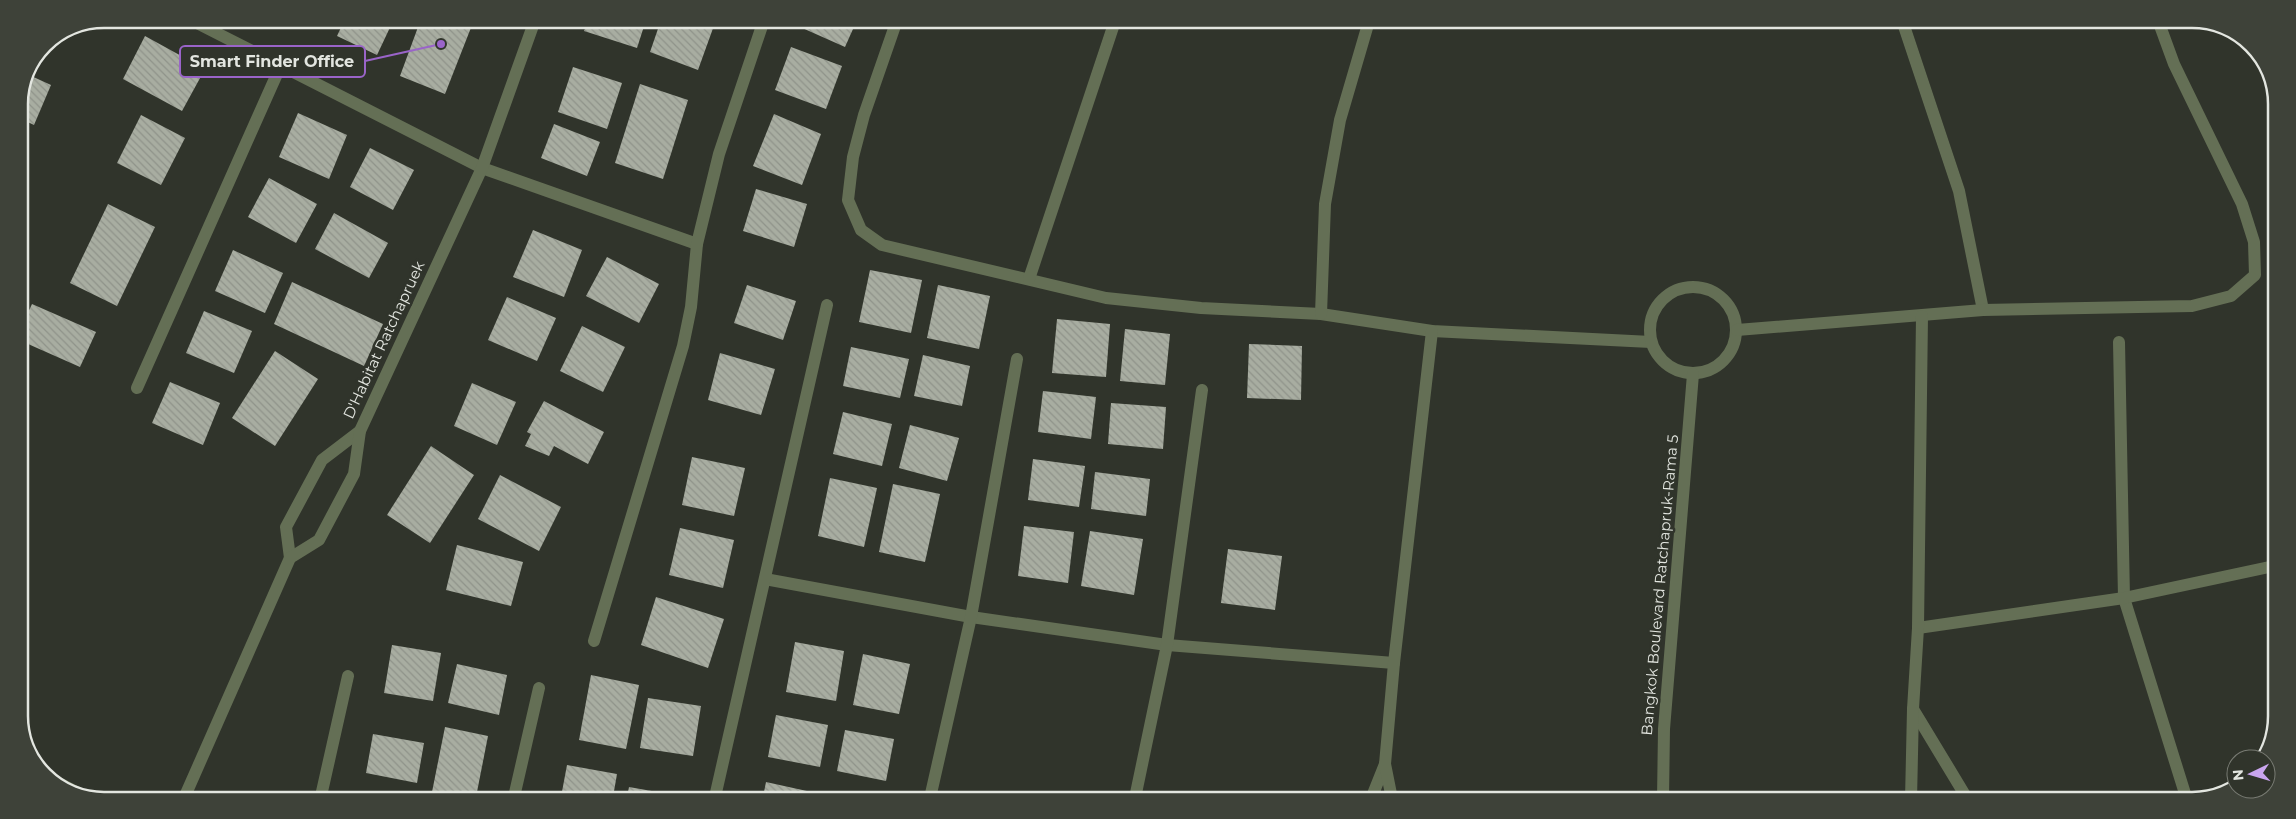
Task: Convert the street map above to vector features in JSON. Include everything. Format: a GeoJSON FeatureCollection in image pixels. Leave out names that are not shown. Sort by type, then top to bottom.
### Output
{"type":"FeatureCollection","features":[{"type":"Feature","properties":{"kind":"street"},"geometry":{"type":"LineString","coordinates":[[207,28],[482,168],[697,244]]}},
{"type":"Feature","properties":{"kind":"street","name":"D'Habitat Ratchapruek"},"geometry":{"type":"LineString","coordinates":[[290,558],[319,540],[354,474],[360,431],[482,168],[532,28]]}},
{"type":"Feature","properties":{"kind":"street"},"geometry":{"type":"LineString","coordinates":[[594,642],[683,346],[691,307],[697,244],[719,154],[761,28]]}},
{"type":"Feature","properties":{"kind":"street"},"geometry":{"type":"LineString","coordinates":[[894,28],[864,115],[853,157],[848,200],[861,230],[882,245],[1106,298],[1201,308],[1321,314],[1432,331],[1651,342]]}},
{"type":"Feature","properties":{"kind":"street"},"geometry":{"type":"LineString","coordinates":[[1029,280],[1113,28]]}},
{"type":"Feature","properties":{"kind":"street"},"geometry":{"type":"LineString","coordinates":[[1321,314],[1325,204],[1340,120],[1367,28]]}},
{"type":"Feature","properties":{"kind":"street"},"geometry":{"type":"LineString","coordinates":[[1905,28],[1958,191],[1983,310]]}},
{"type":"Feature","properties":{"kind":"street"},"geometry":{"type":"LineString","coordinates":[[1738,330],[1983,310],[2192,306],[2231,296],[2255,275],[2254,242],[2242,204],[2174,64],[2161,28]]}},
{"type":"Feature","properties":{"kind":"street"},"geometry":{"type":"LineString","coordinates":[[137,388],[281,65]]}},
{"type":"Feature","properties":{"kind":"street"},"geometry":{"type":"LineString","coordinates":[[1688,286],[1712,289],[1730,306],[1738,330],[1731,352],[1715,368],[1693,374],[1675,369],[1660,358],[1651,342],[1651,316],[1665,296],[1688,286]]}},
{"type":"Feature","properties":{"kind":"street"},"geometry":{"type":"LineString","coordinates":[[716,792],[827,305]]}},
{"type":"Feature","properties":{"kind":"street"},"geometry":{"type":"LineString","coordinates":[[1911,792],[1913,709],[1918,628],[1922,316]]}},
{"type":"Feature","properties":{"kind":"street"},"geometry":{"type":"LineString","coordinates":[[1391,792],[1385,764],[1394,663],[1432,331]]}},
{"type":"Feature","properties":{"kind":"street"},"geometry":{"type":"LineString","coordinates":[[2119,342],[2124,598],[2185,792]]}},
{"type":"Feature","properties":{"kind":"street"},"geometry":{"type":"LineString","coordinates":[[931,792],[971,617],[1017,359]]}},
{"type":"Feature","properties":{"kind":"street","name":"Bangkok Boulevard Ratchapruk-Rama 5"},"geometry":{"type":"LineString","coordinates":[[1663,792],[1664,729],[1693,374]]}},
{"type":"Feature","properties":{"kind":"street"},"geometry":{"type":"LineString","coordinates":[[1136,792],[1167,645],[1202,390]]}},
{"type":"Feature","properties":{"kind":"street"},"geometry":{"type":"LineString","coordinates":[[187,792],[290,558],[286,528],[322,460],[360,431]]}},
{"type":"Feature","properties":{"kind":"street"},"geometry":{"type":"LineString","coordinates":[[1918,628],[2124,598],[2268,567]]}},
{"type":"Feature","properties":{"kind":"street"},"geometry":{"type":"LineString","coordinates":[[765,580],[971,617],[1167,645],[1394,663]]}},
{"type":"Feature","properties":{"kind":"street"},"geometry":{"type":"LineString","coordinates":[[323,792],[348,676]]}},
{"type":"Feature","properties":{"kind":"street"},"geometry":{"type":"LineString","coordinates":[[515,792],[539,688]]}},
{"type":"Feature","properties":{"kind":"street"},"geometry":{"type":"LineString","coordinates":[[1913,709],[1963,792]]}},
{"type":"Feature","properties":{"kind":"street"},"geometry":{"type":"LineString","coordinates":[[1373,792],[1385,764]]}},
{"type":"Feature","properties":{"kind":"building"},"geometry":{"type":"Polygon","coordinates":[[[341,28],[390,28],[377,55],[337,36],[341,28]]]}},
{"type":"Feature","properties":{"kind":"building"},"geometry":{"type":"Polygon","coordinates":[[[418,28],[471,28],[445,94],[400,76],[418,28]]]}},
{"type":"Feature","properties":{"kind":"building"},"geometry":{"type":"Polygon","coordinates":[[[585,28],[643,28],[637,48],[584,31],[585,28]]]}},
{"type":"Feature","properties":{"kind":"building"},"geometry":{"type":"Polygon","coordinates":[[[658,28],[713,28],[698,70],[650,52],[658,28]]]}},
{"type":"Feature","properties":{"kind":"building"},"geometry":{"type":"Polygon","coordinates":[[[802,28],[853,28],[845,47],[802,28]]]}},
{"type":"Feature","properties":{"kind":"building"},"geometry":{"type":"Polygon","coordinates":[[[145,36],[205,69],[182,111],[123,79],[145,36]]]}},
{"type":"Feature","properties":{"kind":"building"},"geometry":{"type":"Polygon","coordinates":[[[791,47],[842,66],[826,109],[775,90],[791,47]]]}},
{"type":"Feature","properties":{"kind":"building"},"geometry":{"type":"Polygon","coordinates":[[[573,67],[622,83],[607,129],[558,112],[573,67]]]}},
{"type":"Feature","properties":{"kind":"building"},"geometry":{"type":"Polygon","coordinates":[[[33,77],[51,85],[34,125],[28,122],[29,89],[33,77]]]}},
{"type":"Feature","properties":{"kind":"building"},"geometry":{"type":"Polygon","coordinates":[[[640,84],[688,100],[663,179],[615,163],[640,84]]]}},
{"type":"Feature","properties":{"kind":"building"},"geometry":{"type":"Polygon","coordinates":[[[298,113],[347,135],[329,179],[279,157],[298,113]]]}},
{"type":"Feature","properties":{"kind":"building"},"geometry":{"type":"Polygon","coordinates":[[[774,114],[821,134],[802,185],[753,166],[774,114]]]}},
{"type":"Feature","properties":{"kind":"building"},"geometry":{"type":"Polygon","coordinates":[[[141,115],[185,138],[161,185],[117,163],[141,115]]]}},
{"type":"Feature","properties":{"kind":"building"},"geometry":{"type":"Polygon","coordinates":[[[554,124],[600,142],[587,176],[541,158],[554,124]]]}},
{"type":"Feature","properties":{"kind":"building"},"geometry":{"type":"Polygon","coordinates":[[[370,148],[414,170],[393,210],[350,187],[370,148]]]}},
{"type":"Feature","properties":{"kind":"building"},"geometry":{"type":"Polygon","coordinates":[[[269,178],[317,204],[296,243],[248,217],[269,178]]]}},
{"type":"Feature","properties":{"kind":"building"},"geometry":{"type":"Polygon","coordinates":[[[756,189],[807,204],[794,247],[743,231],[756,189]]]}},
{"type":"Feature","properties":{"kind":"building"},"geometry":{"type":"Polygon","coordinates":[[[108,204],[155,227],[117,306],[70,283],[108,204]]]}},
{"type":"Feature","properties":{"kind":"building"},"geometry":{"type":"Polygon","coordinates":[[[334,213],[388,243],[369,278],[315,249],[334,213]]]}},
{"type":"Feature","properties":{"kind":"building"},"geometry":{"type":"Polygon","coordinates":[[[533,230],[582,250],[564,297],[513,277],[533,230]]]}},
{"type":"Feature","properties":{"kind":"building"},"geometry":{"type":"Polygon","coordinates":[[[233,250],[283,273],[265,313],[215,291],[233,250]]]}},
{"type":"Feature","properties":{"kind":"building"},"geometry":{"type":"Polygon","coordinates":[[[607,257],[659,284],[639,323],[586,296],[607,257]]]}},
{"type":"Feature","properties":{"kind":"building"},"geometry":{"type":"Polygon","coordinates":[[[870,270],[922,280],[911,333],[859,322],[870,270]]]}},
{"type":"Feature","properties":{"kind":"building"},"geometry":{"type":"Polygon","coordinates":[[[292,282],[383,324],[364,366],[274,324],[292,282]]]}},
{"type":"Feature","properties":{"kind":"building"},"geometry":{"type":"Polygon","coordinates":[[[747,285],[796,301],[783,340],[734,323],[747,285]]]}},
{"type":"Feature","properties":{"kind":"building"},"geometry":{"type":"Polygon","coordinates":[[[938,285],[990,296],[979,349],[927,338],[938,285]]]}},
{"type":"Feature","properties":{"kind":"building"},"geometry":{"type":"Polygon","coordinates":[[[507,297],[556,318],[537,361],[488,340],[507,297]]]}},
{"type":"Feature","properties":{"kind":"building"},"geometry":{"type":"Polygon","coordinates":[[[32,304],[96,332],[80,367],[28,344],[28,313],[32,304]]]}},
{"type":"Feature","properties":{"kind":"building"},"geometry":{"type":"Polygon","coordinates":[[[204,311],[252,331],[234,373],[186,353],[204,311]]]}},
{"type":"Feature","properties":{"kind":"building"},"geometry":{"type":"Polygon","coordinates":[[[1057,319],[1110,324],[1106,377],[1052,373],[1057,319]]]}},
{"type":"Feature","properties":{"kind":"building"},"geometry":{"type":"Polygon","coordinates":[[[582,326],[625,347],[603,392],[560,371],[582,326]]]}},
{"type":"Feature","properties":{"kind":"building"},"geometry":{"type":"Polygon","coordinates":[[[1125,329],[1170,334],[1165,385],[1120,381],[1125,329]]]}},
{"type":"Feature","properties":{"kind":"building"},"geometry":{"type":"Polygon","coordinates":[[[1249,344],[1302,346],[1301,400],[1247,398],[1249,344]]]}},
{"type":"Feature","properties":{"kind":"building"},"geometry":{"type":"Polygon","coordinates":[[[851,347],[909,359],[900,398],[843,386],[851,347]]]}},
{"type":"Feature","properties":{"kind":"building"},"geometry":{"type":"Polygon","coordinates":[[[275,351],[318,379],[275,446],[232,418],[275,351]]]}},
{"type":"Feature","properties":{"kind":"building"},"geometry":{"type":"Polygon","coordinates":[[[720,353],[775,369],[761,415],[708,400],[720,353]]]}},
{"type":"Feature","properties":{"kind":"building"},"geometry":{"type":"Polygon","coordinates":[[[923,355],[970,366],[962,406],[914,396],[923,355]]]}},
{"type":"Feature","properties":{"kind":"building"},"geometry":{"type":"Polygon","coordinates":[[[170,382],[220,403],[203,445],[152,423],[170,382]]]}},
{"type":"Feature","properties":{"kind":"building"},"geometry":{"type":"Polygon","coordinates":[[[472,383],[516,402],[497,445],[454,426],[472,383]]]}},
{"type":"Feature","properties":{"kind":"building"},"geometry":{"type":"Polygon","coordinates":[[[1043,391],[1096,397],[1091,439],[1038,432],[1043,391]]]}},
{"type":"Feature","properties":{"kind":"building"},"geometry":{"type":"Polygon","coordinates":[[[544,401],[604,432],[588,464],[554,446],[549,456],[525,446],[531,434],[527,432],[544,401]]]}},
{"type":"Feature","properties":{"kind":"building"},"geometry":{"type":"Polygon","coordinates":[[[1111,403],[1166,407],[1163,449],[1108,444],[1111,403]]]}},
{"type":"Feature","properties":{"kind":"building"},"geometry":{"type":"Polygon","coordinates":[[[843,412],[892,424],[882,466],[833,454],[843,412]]]}},
{"type":"Feature","properties":{"kind":"building"},"geometry":{"type":"Polygon","coordinates":[[[910,425],[959,438],[947,481],[899,468],[910,425]]]}},
{"type":"Feature","properties":{"kind":"building"},"geometry":{"type":"Polygon","coordinates":[[[431,446],[474,475],[430,543],[387,515],[431,446]]]}},
{"type":"Feature","properties":{"kind":"building"},"geometry":{"type":"Polygon","coordinates":[[[692,457],[745,468],[734,516],[682,505],[692,457]]]}},
{"type":"Feature","properties":{"kind":"building"},"geometry":{"type":"Polygon","coordinates":[[[1033,459],[1085,466],[1079,507],[1028,500],[1033,459]]]}},
{"type":"Feature","properties":{"kind":"building"},"geometry":{"type":"Polygon","coordinates":[[[1095,472],[1150,479],[1146,516],[1091,509],[1095,472]]]}},
{"type":"Feature","properties":{"kind":"building"},"geometry":{"type":"Polygon","coordinates":[[[500,475],[561,507],[539,551],[478,519],[500,475]]]}},
{"type":"Feature","properties":{"kind":"building"},"geometry":{"type":"Polygon","coordinates":[[[830,478],[877,488],[864,547],[818,536],[830,478]]]}},
{"type":"Feature","properties":{"kind":"building"},"geometry":{"type":"Polygon","coordinates":[[[893,484],[940,494],[925,562],[879,552],[893,484]]]}},
{"type":"Feature","properties":{"kind":"building"},"geometry":{"type":"Polygon","coordinates":[[[1024,526],[1074,532],[1068,583],[1018,576],[1024,526]]]}},
{"type":"Feature","properties":{"kind":"building"},"geometry":{"type":"Polygon","coordinates":[[[680,528],[734,540],[723,588],[669,575],[680,528]]]}},
{"type":"Feature","properties":{"kind":"building"},"geometry":{"type":"Polygon","coordinates":[[[1090,531],[1143,539],[1134,595],[1081,586],[1090,531]]]}},
{"type":"Feature","properties":{"kind":"building"},"geometry":{"type":"Polygon","coordinates":[[[457,545],[523,562],[511,606],[446,590],[457,545]]]}},
{"type":"Feature","properties":{"kind":"building"},"geometry":{"type":"Polygon","coordinates":[[[1228,549],[1282,556],[1275,610],[1221,603],[1228,549]]]}},
{"type":"Feature","properties":{"kind":"building"},"geometry":{"type":"Polygon","coordinates":[[[656,597],[724,619],[708,668],[641,645],[656,597]]]}},
{"type":"Feature","properties":{"kind":"building"},"geometry":{"type":"Polygon","coordinates":[[[795,642],[844,651],[836,701],[786,692],[795,642]]]}},
{"type":"Feature","properties":{"kind":"building"},"geometry":{"type":"Polygon","coordinates":[[[392,645],[441,653],[433,701],[384,693],[392,645]]]}},
{"type":"Feature","properties":{"kind":"building"},"geometry":{"type":"Polygon","coordinates":[[[863,654],[910,664],[899,714],[853,705],[863,654]]]}},
{"type":"Feature","properties":{"kind":"building"},"geometry":{"type":"Polygon","coordinates":[[[457,664],[507,675],[499,715],[448,703],[457,664]]]}},
{"type":"Feature","properties":{"kind":"building"},"geometry":{"type":"Polygon","coordinates":[[[591,675],[639,685],[626,749],[579,740],[591,675]]]}},
{"type":"Feature","properties":{"kind":"building"},"geometry":{"type":"Polygon","coordinates":[[[648,698],[701,706],[693,756],[640,748],[648,698]]]}},
{"type":"Feature","properties":{"kind":"building"},"geometry":{"type":"Polygon","coordinates":[[[776,715],[828,725],[820,767],[768,757],[776,715]]]}},
{"type":"Feature","properties":{"kind":"building"},"geometry":{"type":"Polygon","coordinates":[[[445,727],[488,736],[477,792],[432,792],[445,727]]]}},
{"type":"Feature","properties":{"kind":"building"},"geometry":{"type":"Polygon","coordinates":[[[845,730],[894,739],[886,781],[837,771],[845,730]]]}},
{"type":"Feature","properties":{"kind":"building"},"geometry":{"type":"Polygon","coordinates":[[[373,734],[424,743],[417,783],[366,773],[373,734]]]}},
{"type":"Feature","properties":{"kind":"building"},"geometry":{"type":"Polygon","coordinates":[[[567,765],[617,774],[614,792],[562,792],[567,765]]]}},
{"type":"Feature","properties":{"kind":"building"},"geometry":{"type":"Polygon","coordinates":[[[766,782],[811,792],[764,792],[766,782]]]}},
{"type":"Feature","properties":{"kind":"building"},"geometry":{"type":"Polygon","coordinates":[[[629,787],[657,792],[628,792],[629,787]]]}},
{"type":"Feature","properties":{"kind":"place","name":"Smart Finder Office"},"geometry":{"type":"Point","coordinates":[441,44]}}]}
